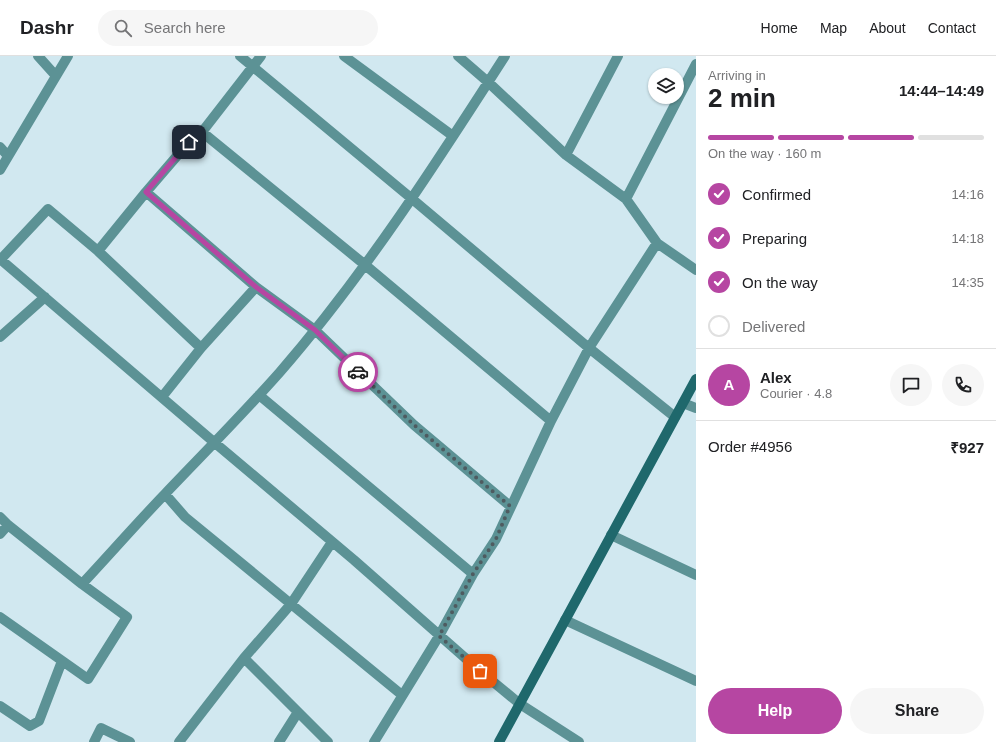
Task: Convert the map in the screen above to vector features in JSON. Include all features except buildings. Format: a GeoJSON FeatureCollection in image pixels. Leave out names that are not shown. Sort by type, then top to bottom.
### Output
{"type":"FeatureCollection","features":[{"type":"Feature","properties":{"kind":"street"},"geometry":{"type":"LineString","coordinates":[[38,56],[56,76]]}},
{"type":"Feature","properties":{"kind":"street"},"geometry":{"type":"LineString","coordinates":[[0,170],[68,56]]}},
{"type":"Feature","properties":{"kind":"street"},"geometry":{"type":"LineString","coordinates":[[240,56],[589,348],[675,417]]}},
{"type":"Feature","properties":{"kind":"street"},"geometry":{"type":"LineString","coordinates":[[98,251],[189,142],[202,132],[261,56]]}},
{"type":"Feature","properties":{"kind":"street"},"geometry":{"type":"LineString","coordinates":[[344,56],[453,136]]}},
{"type":"Feature","properties":{"kind":"street"},"geometry":{"type":"LineString","coordinates":[[458,56],[566,155],[626,199],[657,243],[696,270]]}},
{"type":"Feature","properties":{"kind":"street"},"geometry":{"type":"LineString","coordinates":[[82,584],[164,494],[215,444],[260,395],[315,330],[342,296],[411,198],[505,56]]}},
{"type":"Feature","properties":{"kind":"street"},"geometry":{"type":"LineString","coordinates":[[566,155],[618,56]]}},
{"type":"Feature","properties":{"kind":"street"},"geometry":{"type":"LineString","coordinates":[[626,199],[696,64]]}},
{"type":"Feature","properties":{"kind":"street"},"geometry":{"type":"LineString","coordinates":[[202,132],[552,420]]}},
{"type":"Feature","properties":{"kind":"street"},"geometry":{"type":"LineString","coordinates":[[0,147],[8,156]]}},
{"type":"Feature","properties":{"kind":"street"},"geometry":{"type":"LineString","coordinates":[[146,192],[256,287],[315,330],[414,425],[510,506]]}},
{"type":"Feature","properties":{"kind":"street"},"geometry":{"type":"LineString","coordinates":[[201,348],[98,251],[48,208],[0,259],[520,704],[579,742]]}},
{"type":"Feature","properties":{"kind":"street"},"geometry":{"type":"LineString","coordinates":[[374,742],[439,636],[473,574],[496,539],[510,506],[589,348],[657,243]]}},
{"type":"Feature","properties":{"kind":"street"},"geometry":{"type":"LineString","coordinates":[[162,397],[201,348],[256,287]]}},
{"type":"Feature","properties":{"kind":"street"},"geometry":{"type":"LineString","coordinates":[[0,337],[45,297]]}},
{"type":"Feature","properties":{"kind":"street"},"geometry":{"type":"LineString","coordinates":[[499,742],[696,379]]}},
{"type":"Feature","properties":{"kind":"street"},"geometry":{"type":"LineString","coordinates":[[260,395],[473,574]]}},
{"type":"Feature","properties":{"kind":"street"},"geometry":{"type":"LineString","coordinates":[[683,403],[696,408]]}},
{"type":"Feature","properties":{"kind":"street"},"geometry":{"type":"LineString","coordinates":[[164,494],[185,516],[402,695]]}},
{"type":"Feature","properties":{"kind":"street"},"geometry":{"type":"LineString","coordinates":[[0,517],[82,584],[128,617],[88,679],[0,617]]}},
{"type":"Feature","properties":{"kind":"street"},"geometry":{"type":"LineString","coordinates":[[0,534],[8,525]]}},
{"type":"Feature","properties":{"kind":"street"},"geometry":{"type":"LineString","coordinates":[[611,535],[696,575]]}},
{"type":"Feature","properties":{"kind":"street"},"geometry":{"type":"LineString","coordinates":[[179,742],[244,658],[291,604],[332,542]]}},
{"type":"Feature","properties":{"kind":"street"},"geometry":{"type":"LineString","coordinates":[[566,620],[696,681]]}},
{"type":"Feature","properties":{"kind":"street"},"geometry":{"type":"LineString","coordinates":[[244,658],[328,742]]}},
{"type":"Feature","properties":{"kind":"street"},"geometry":{"type":"LineString","coordinates":[[0,706],[30,726],[39,720],[62,661]]}},
{"type":"Feature","properties":{"kind":"street"},"geometry":{"type":"LineString","coordinates":[[280,742],[298,712]]}},
{"type":"Feature","properties":{"kind":"street"},"geometry":{"type":"LineString","coordinates":[[94,742],[102,728],[130,742]]}},
{"type":"Feature","properties":{"kind":"way so far"},"geometry":{"type":"LineString","coordinates":[[358,372],[414,425],[510,506],[496,539],[473,574],[439,636],[480,671]]}},
{"type":"Feature","properties":{"kind":"route"},"geometry":{"type":"LineString","coordinates":[[189,142],[146,192],[256,287],[315,330],[358,372]]}}]}
